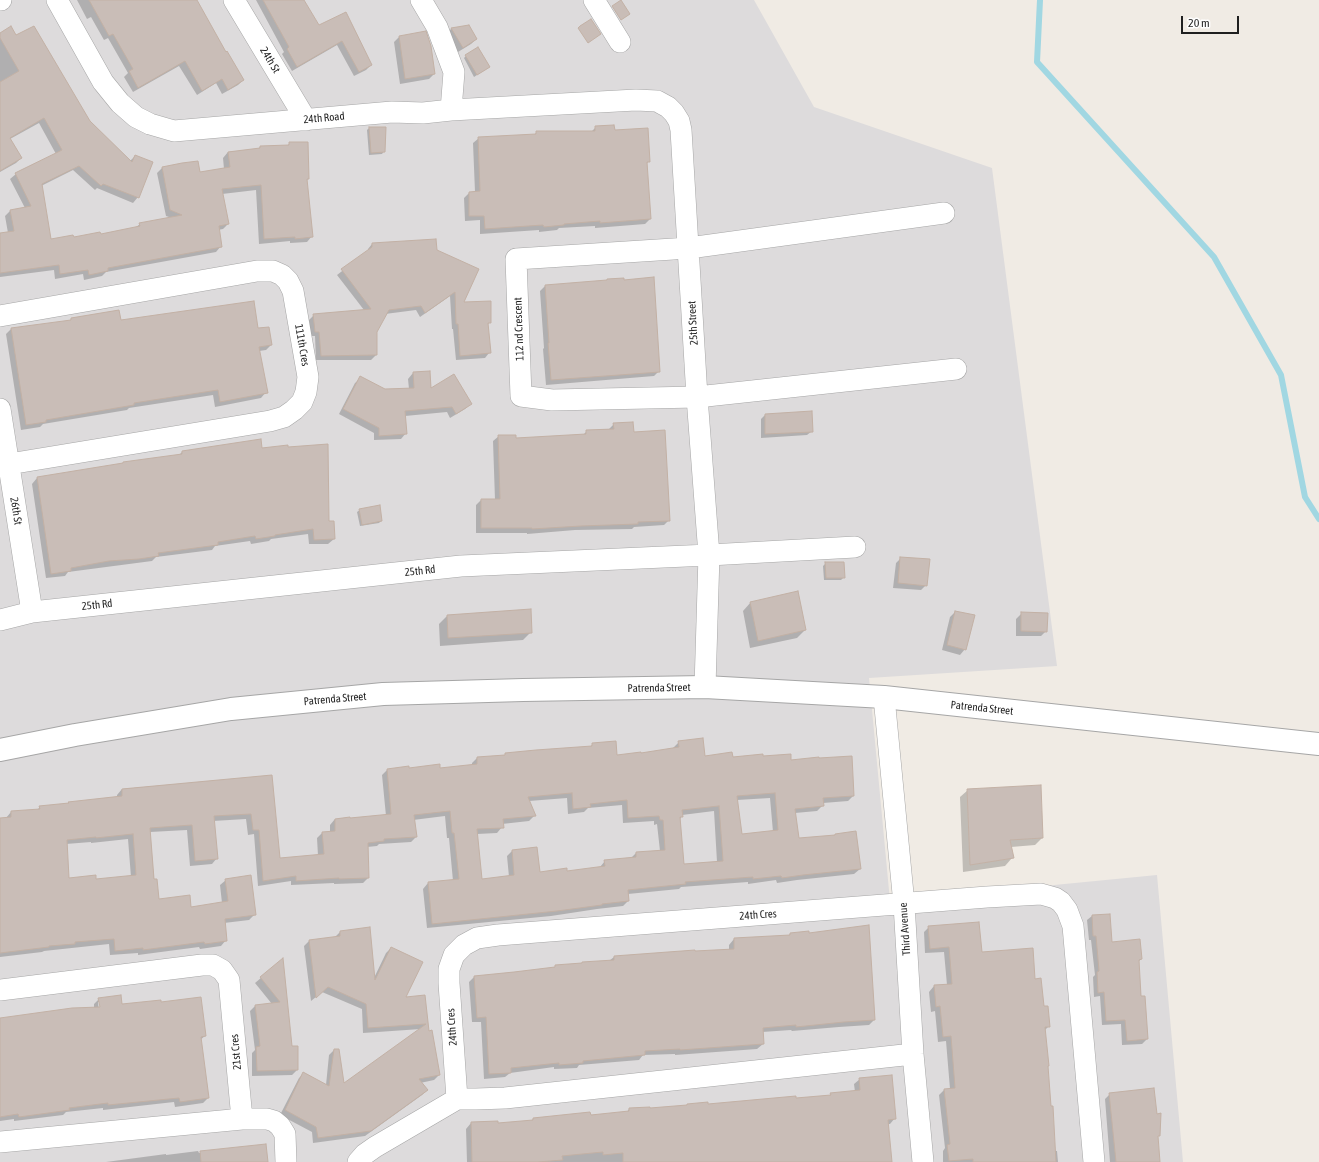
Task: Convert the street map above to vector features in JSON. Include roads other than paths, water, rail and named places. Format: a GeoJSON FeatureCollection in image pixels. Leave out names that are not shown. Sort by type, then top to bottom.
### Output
{"type":"FeatureCollection","features":[{"type":"Feature","properties":{"kind":"street","name":"24th Road"},"geometry":{"type":"LineString","coordinates":[[56,0],[103,82],[120,103],[136,117],[150,124],[174,131],[392,112],[423,113],[451,110],[636,100],[657,101]]}},
{"type":"Feature","properties":{"kind":"street","name":"24th St"},"geometry":{"type":"LineString","coordinates":[[234,0],[306,120]]}},
{"type":"Feature","properties":{"kind":"street"},"geometry":{"type":"LineString","coordinates":[[421,0],[437,27],[454,72],[451,110]]}},
{"type":"Feature","properties":{"kind":"street"},"geometry":{"type":"LineString","coordinates":[[594,0],[620,42]]}},
{"type":"Feature","properties":{"kind":"street","name":"25th Street"},"geometry":{"type":"LineString","coordinates":[[657,101],[668,107],[674,113],[681,130],[709,555]]}},
{"type":"Feature","properties":{"kind":"street"},"geometry":{"type":"LineString","coordinates":[[689,248],[944,212]]}},
{"type":"Feature","properties":{"kind":"street","name":"112 nd Crescent"},"geometry":{"type":"LineString","coordinates":[[689,248],[516,259],[522,396],[552,400],[698,397]]}},
{"type":"Feature","properties":{"kind":"street","name":"111th Cres"},"geometry":{"type":"LineString","coordinates":[[0,316],[257,271],[273,271],[282,275],[288,281],[293,291],[308,377],[306,392],[302,402],[284,417],[270,421],[9,464]]}},
{"type":"Feature","properties":{"kind":"street"},"geometry":{"type":"LineString","coordinates":[[698,397],[956,369]]}},
{"type":"Feature","properties":{"kind":"street","name":"26th St"},"geometry":{"type":"LineString","coordinates":[[0,409],[32,612]]}},
{"type":"Feature","properties":{"kind":"street","name":"25th Rd"},"geometry":{"type":"LineString","coordinates":[[0,620],[32,612],[461,566],[855,547]]}},
{"type":"Feature","properties":{"kind":"street"},"geometry":{"type":"LineString","coordinates":[[705,687],[709,555]]}},
{"type":"Feature","properties":{"kind":"street","name":"Patrenda Street"},"geometry":{"type":"LineString","coordinates":[[0,750],[75,735],[231,709],[383,694],[705,687],[884,697],[1319,744]]}},
{"type":"Feature","properties":{"kind":"street","name":"Third Avenue"},"geometry":{"type":"LineString","coordinates":[[884,697],[904,904],[913,1054],[923,1162]]}},
{"type":"Feature","properties":{"kind":"street","name":"24th Cres"},"geometry":{"type":"LineString","coordinates":[[457,1099],[448,983],[449,969],[454,955],[464,945],[477,938],[498,935],[1041,894],[1056,898],[1061,902],[1067,910],[1073,926],[1094,1162]]}},
{"type":"Feature","properties":{"kind":"street","name":"21st Cres"},"geometry":{"type":"LineString","coordinates":[[0,990],[202,965],[213,965],[222,970],[229,980],[242,1119]]}},
{"type":"Feature","properties":{"kind":"street"},"geometry":{"type":"LineString","coordinates":[[358,1162],[364,1154],[375,1147],[457,1099],[505,1098],[913,1054]]}},
{"type":"Feature","properties":{"kind":"street"},"geometry":{"type":"LineString","coordinates":[[0,1142],[242,1119],[267,1119],[274,1121],[280,1126],[285,1134],[286,1162]]}},
{"type":"Feature","properties":{"kind":"waterway"},"geometry":{"type":"LineString","coordinates":[[1040,0],[1037,62],[1214,257],[1281,375],[1305,497],[1319,519]]}}]}
